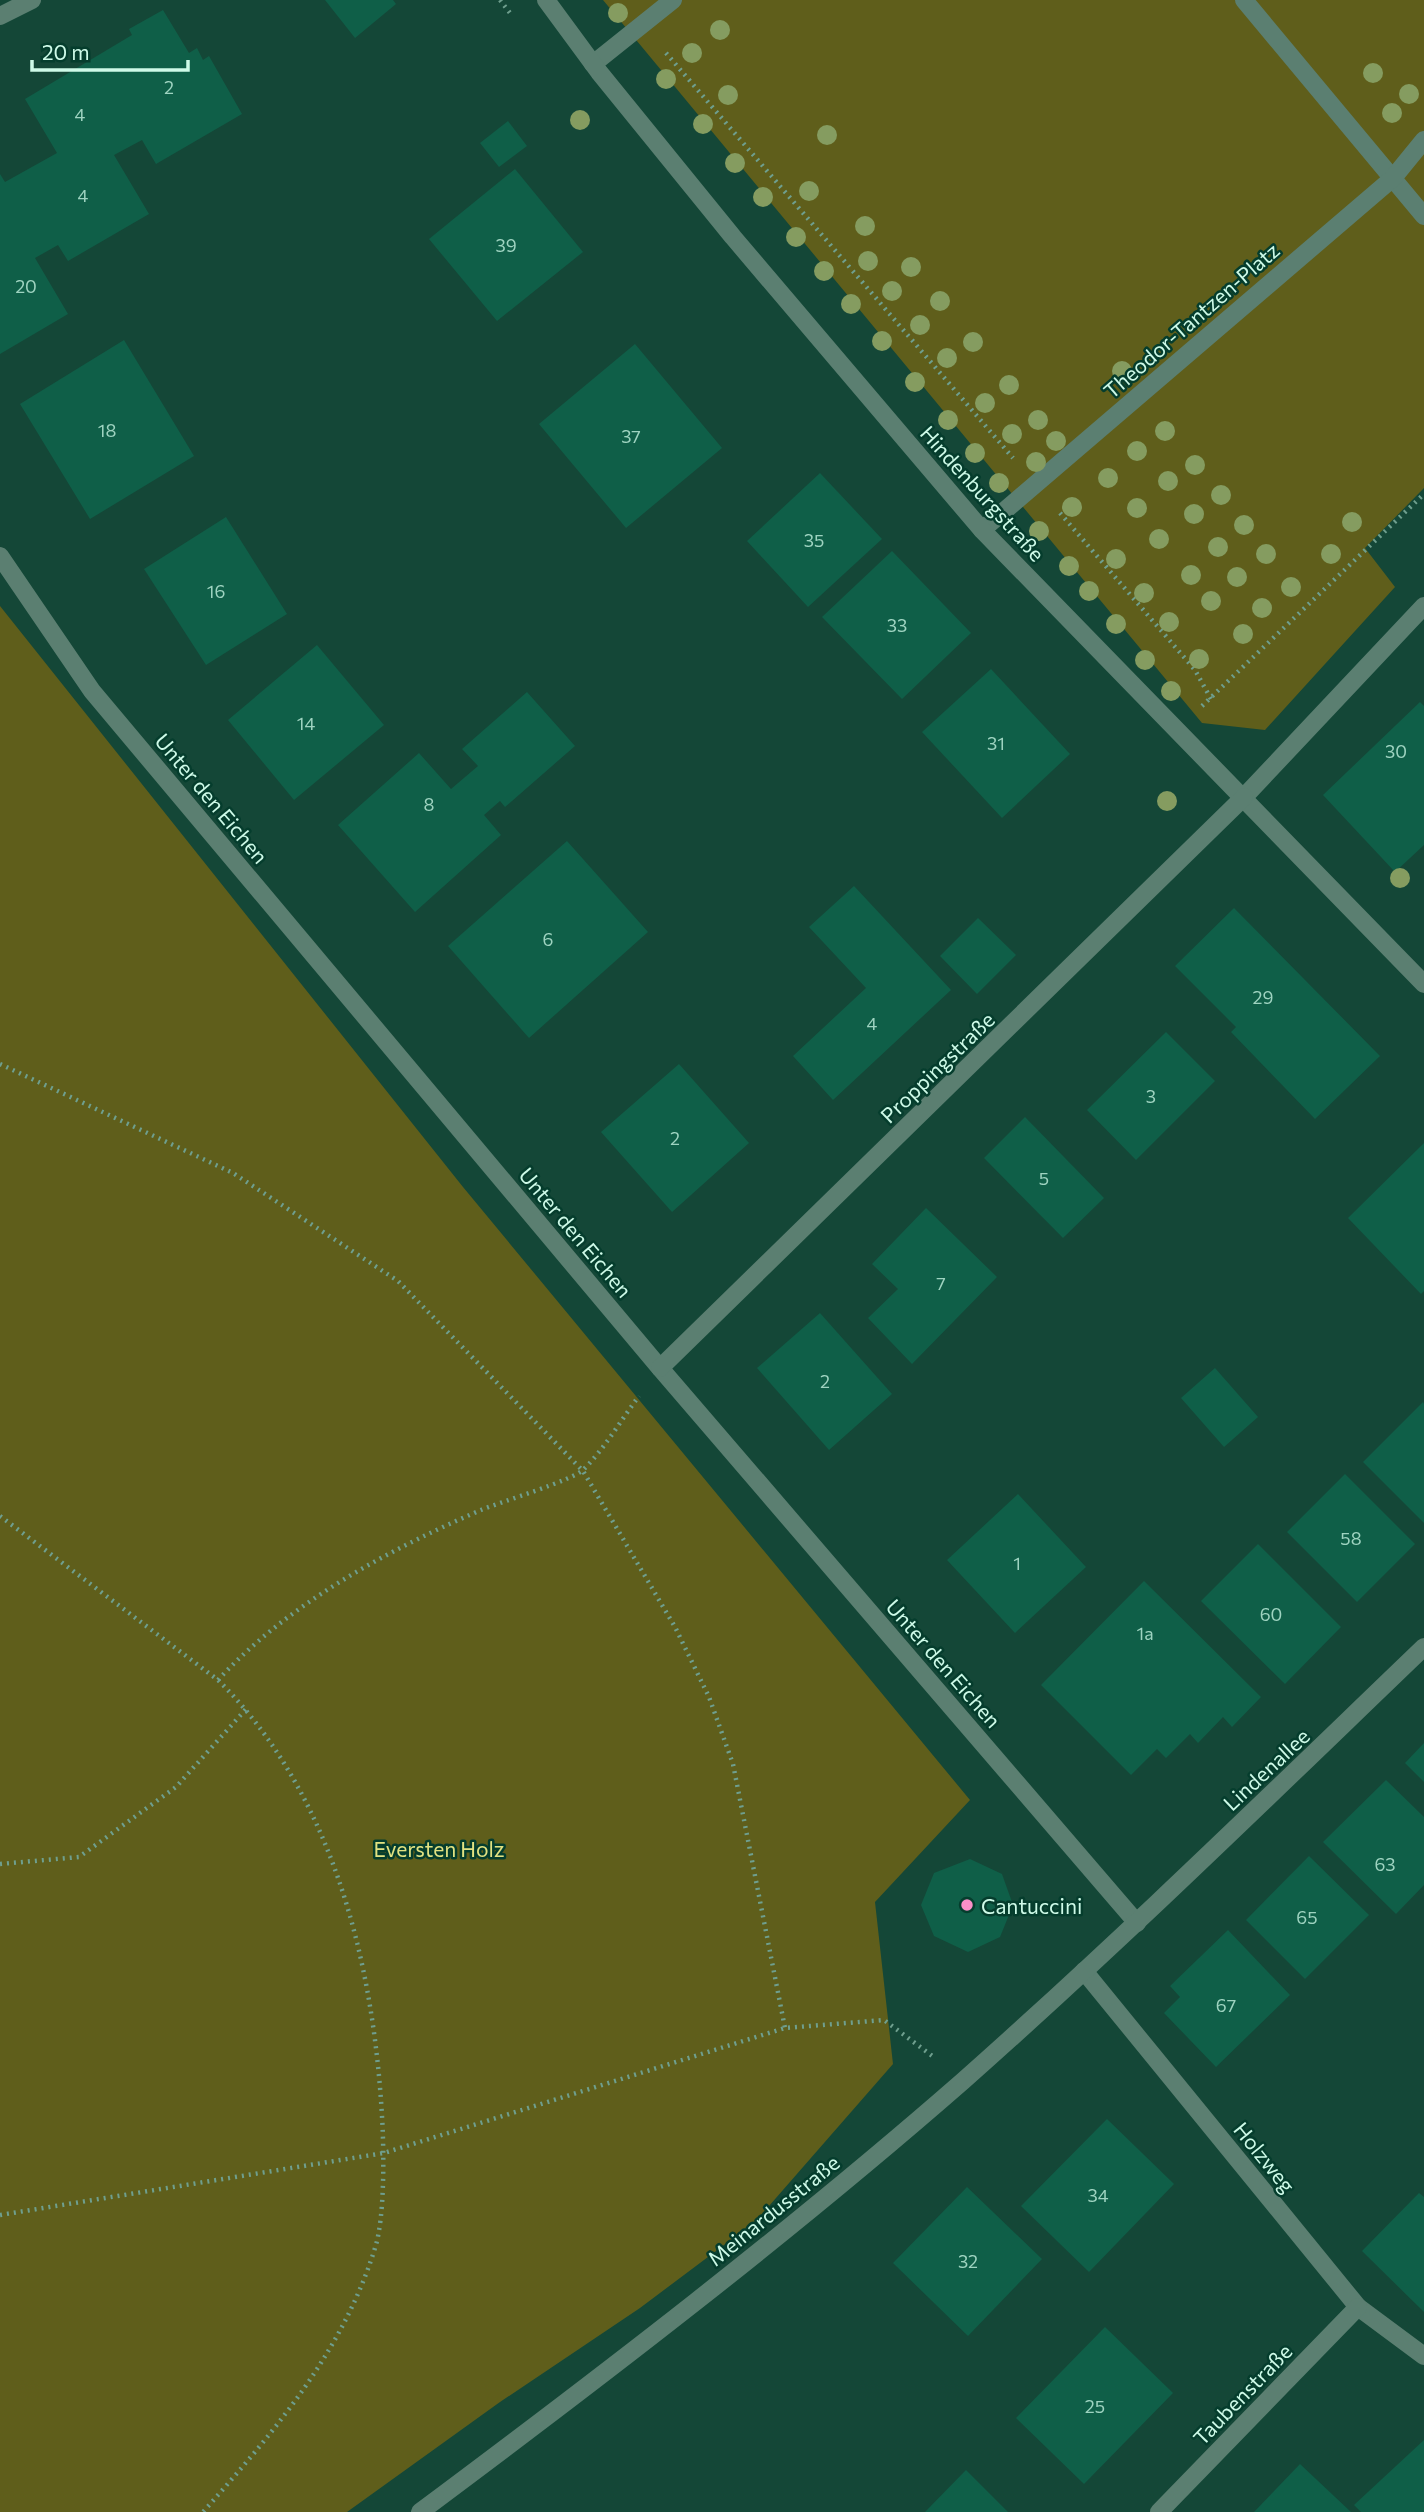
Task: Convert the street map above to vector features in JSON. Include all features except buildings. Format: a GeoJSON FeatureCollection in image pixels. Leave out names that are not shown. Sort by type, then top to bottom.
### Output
{"type":"FeatureCollection","features":[{"type":"Feature","properties":{"kind":"street"},"geometry":{"type":"LineString","coordinates":[[0,16],[32,0]]}},
{"type":"Feature","properties":{"kind":"street","name":"Hindenburgstraße"},"geometry":{"type":"LineString","coordinates":[[546,0],[593,64],[733,237],[982,530],[1424,984]]}},
{"type":"Feature","properties":{"kind":"street"},"geometry":{"type":"LineString","coordinates":[[593,64],[673,0]]}},
{"type":"Feature","properties":{"kind":"street"},"geometry":{"type":"LineString","coordinates":[[1244,0],[1424,216]]}},
{"type":"Feature","properties":{"kind":"street","name":"Theodor-Tantzen-Platz"},"geometry":{"type":"LineString","coordinates":[[982,530],[1393,178],[1424,140]]}},
{"type":"Feature","properties":{"kind":"street","name":"Unter den Eichen"},"geometry":{"type":"LineString","coordinates":[[0,556],[92,691],[660,1368],[1137,1923]]}},
{"type":"Feature","properties":{"kind":"street","name":"Proppingstraße"},"geometry":{"type":"LineString","coordinates":[[660,1368],[1244,797],[1424,606]]}},
{"type":"Feature","properties":{"kind":"street","name":"Lindenallee"},"geometry":{"type":"LineString","coordinates":[[1137,1923],[1424,1647]]}},
{"type":"Feature","properties":{"kind":"street","name":"Meinardusstraße"},"geometry":{"type":"LineString","coordinates":[[420,2512],[788,2229],[961,2082],[1137,1923]]}},
{"type":"Feature","properties":{"kind":"street","name":"Holzweg"},"geometry":{"type":"LineString","coordinates":[[1084,1971],[1358,2307],[1424,2356]]}},
{"type":"Feature","properties":{"kind":"street","name":"Taubenstraße"},"geometry":{"type":"LineString","coordinates":[[1159,2512],[1358,2307]]}},
{"type":"Feature","properties":{"kind":"path"},"geometry":{"type":"LineString","coordinates":[[643,26],[1195,670],[1211,699],[1424,494]]}},
{"type":"Feature","properties":{"kind":"path"},"geometry":{"type":"LineString","coordinates":[[0,1064],[233,1173],[398,1281],[583,1471],[675,1627],[709,1696],[733,1764],[785,2028]]}},
{"type":"Feature","properties":{"kind":"path"},"geometry":{"type":"LineString","coordinates":[[219,1679],[248,1648],[275,1626],[386,1556],[480,1511],[583,1471],[660,1368]]}},
{"type":"Feature","properties":{"kind":"path"},"geometry":{"type":"LineString","coordinates":[[0,1516],[219,1679],[247,1708],[289,1767],[323,1835],[368,1986],[379,2063],[384,2153],[376,2246],[334,2345],[275,2431],[203,2512]]}},
{"type":"Feature","properties":{"kind":"path"},"geometry":{"type":"LineString","coordinates":[[0,1864],[79,1857],[176,1787],[247,1708]]}},
{"type":"Feature","properties":{"kind":"path"},"geometry":{"type":"LineString","coordinates":[[0,2215],[384,2153],[785,2028],[884,2020],[929,2051],[961,2082]]}},
{"type":"Feature","properties":{"kind":"green space"},"geometry":{"type":"Polygon","coordinates":[[[603,0],[1424,0],[1424,488],[1365,548],[1395,587],[1265,730],[1202,723],[603,0]]]}},
{"type":"Feature","properties":{"kind":"green space","name":"Eversten Holz"},"geometry":{"type":"Polygon","coordinates":[[[0,606],[463,1187],[970,1800],[875,1902],[893,2064],[756,2221],[640,2308],[500,2402],[347,2512],[0,2512],[0,606]]]}},
{"type":"Feature","properties":{"kind":"place","name":"Cantuccini"},"geometry":{"type":"Point","coordinates":[967,1905]}}]}
